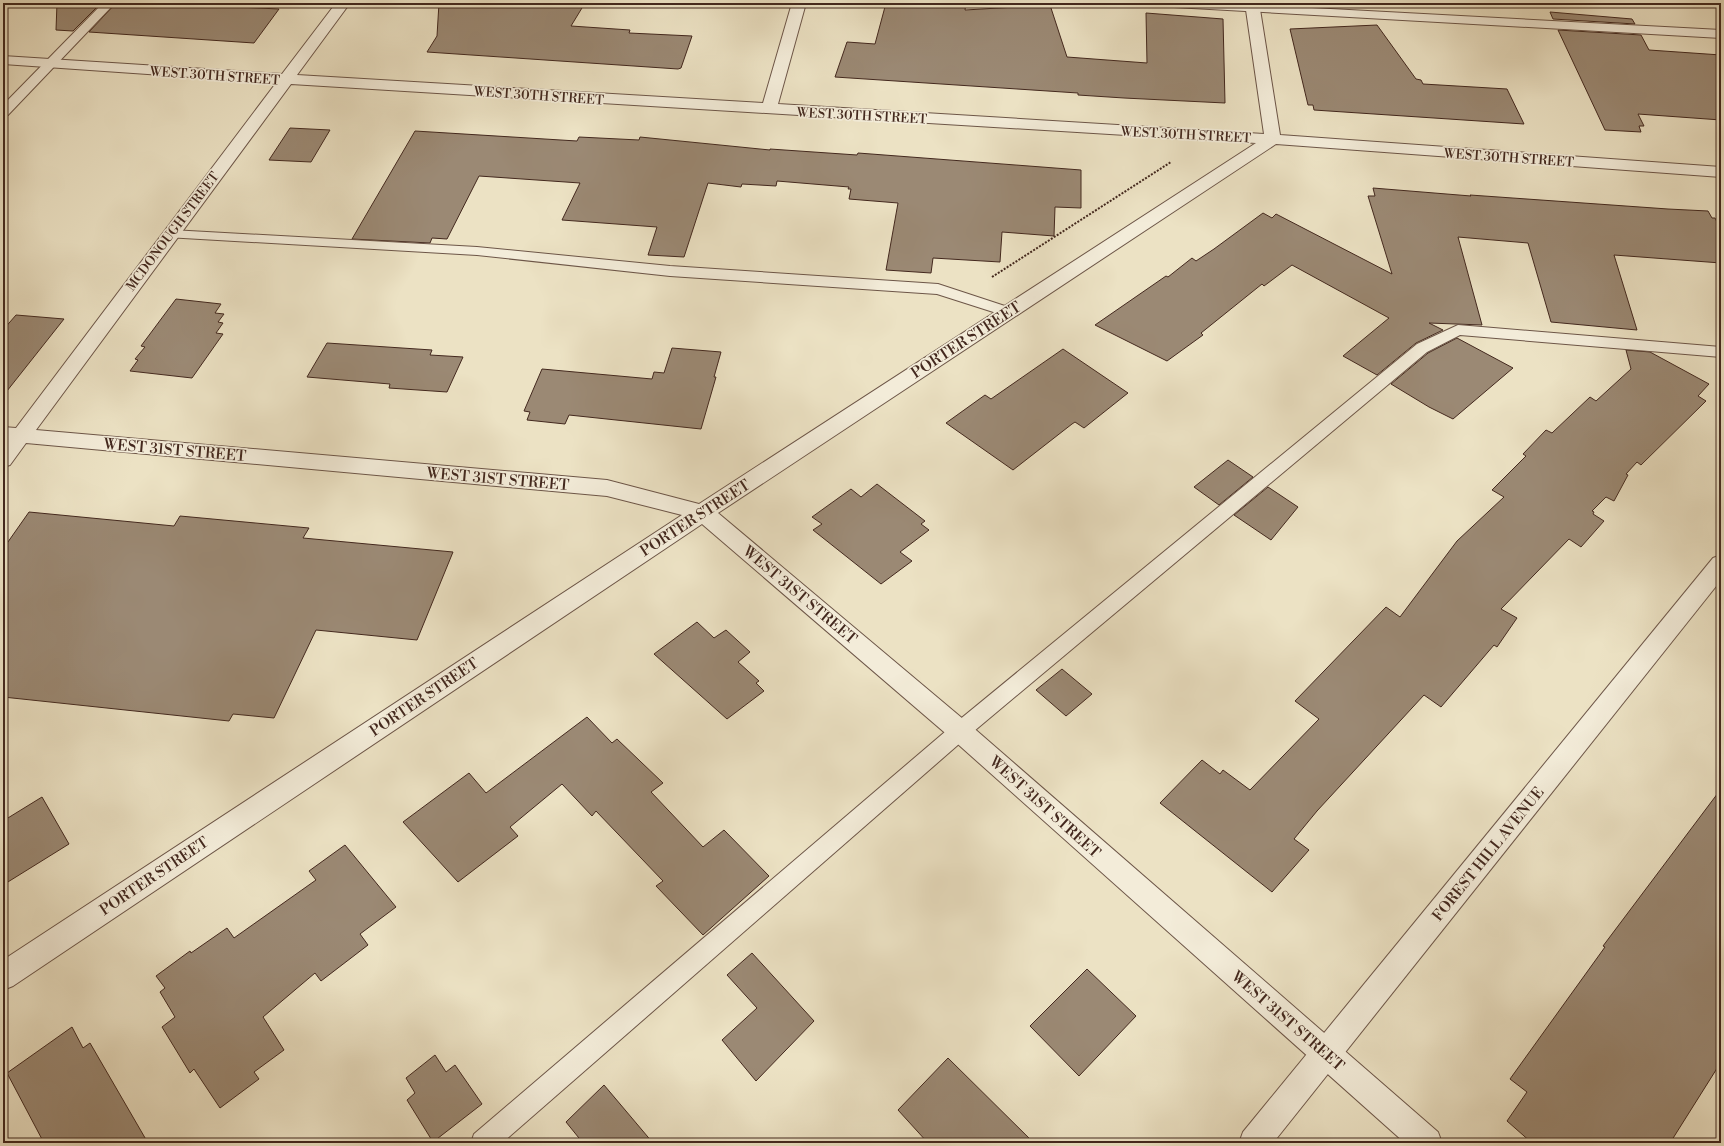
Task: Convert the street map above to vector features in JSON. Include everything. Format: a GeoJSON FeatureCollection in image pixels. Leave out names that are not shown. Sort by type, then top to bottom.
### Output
{"type":"FeatureCollection","features":[{"type":"Feature","properties":{"kind":"street","name":"MCDONOUGH STREET"},"geometry":{"type":"LineString","coordinates":[[3,460],[12,435],[171,234],[343,3]]}},
{"type":"Feature","properties":{"kind":"street"},"geometry":{"type":"LineString","coordinates":[[769,109],[798,3]]}},
{"type":"Feature","properties":{"kind":"street"},"geometry":{"type":"LineString","coordinates":[[1252,6],[1273,139]]}},
{"type":"Feature","properties":{"kind":"street","name":"WEST 30TH STREET"},"geometry":{"type":"LineString","coordinates":[[3,60],[285,79],[1273,139],[1721,172]]}},
{"type":"Feature","properties":{"kind":"street","name":"PORTER STREET"},"geometry":{"type":"LineString","coordinates":[[3,976],[703,513],[1273,139]]}},
{"type":"Feature","properties":{"kind":"street","name":"WEST 31ST STREET"},"geometry":{"type":"LineString","coordinates":[[12,435],[607,488],[703,513],[960,731],[1427,1143]]}},
{"type":"Feature","properties":{"kind":"street","name":"FOREST HILL AVENUE"},"geometry":{"type":"LineString","coordinates":[[1254,1143],[1721,565]]}},
{"type":"Feature","properties":{"kind":"lane"},"geometry":{"type":"LineString","coordinates":[[3,112],[109,3]]}},
{"type":"Feature","properties":{"kind":"lane"},"geometry":{"type":"LineString","coordinates":[[1156,3],[1252,6],[1721,34]]}},
{"type":"Feature","properties":{"kind":"lane"},"geometry":{"type":"LineString","coordinates":[[171,234],[477,251],[670,271],[938,289],[1008,312]]}},
{"type":"Feature","properties":{"kind":"lane"},"geometry":{"type":"LineString","coordinates":[[483,1143],[960,731],[1422,348],[1458,330],[1721,352]]}},
{"type":"Feature","properties":{"kind":"path"},"geometry":{"type":"LineString","coordinates":[[961,297],[1174,160]]}},
{"type":"Feature","properties":{"kind":"building"},"geometry":{"type":"Polygon","coordinates":[[[57,3],[101,3],[73,31],[56,30],[57,3]]]}},
{"type":"Feature","properties":{"kind":"building"},"geometry":{"type":"Polygon","coordinates":[[[116,3],[156,3],[279,9],[254,43],[89,32],[116,3]]]}},
{"type":"Feature","properties":{"kind":"building"},"geometry":{"type":"Polygon","coordinates":[[[439,3],[585,3],[571,26],[630,30],[629,33],[692,36],[681,68],[678,69],[427,52],[437,36],[439,3]]]}},
{"type":"Feature","properties":{"kind":"building"},"geometry":{"type":"Polygon","coordinates":[[[886,3],[966,3],[965,10],[1050,5],[1067,57],[1147,63],[1146,13],[1223,19],[1225,103],[1078,95],[1078,93],[835,77],[847,42],[875,44],[886,3]]]}},
{"type":"Feature","properties":{"kind":"building"},"geometry":{"type":"Polygon","coordinates":[[[1550,12],[1632,19],[1635,24],[1553,19],[1550,12]]]}},
{"type":"Feature","properties":{"kind":"building"},"geometry":{"type":"Polygon","coordinates":[[[1377,25],[1416,79],[1421,80],[1423,84],[1507,89],[1524,124],[1314,110],[1313,105],[1308,105],[1290,29],[1377,25]]]}},
{"type":"Feature","properties":{"kind":"building"},"geometry":{"type":"Polygon","coordinates":[[[1558,30],[1641,35],[1649,50],[1721,55],[1721,120],[1638,114],[1644,126],[1639,126],[1641,132],[1605,130],[1558,30]]]}},
{"type":"Feature","properties":{"kind":"building"},"geometry":{"type":"Polygon","coordinates":[[[290,128],[330,130],[311,162],[269,160],[290,128]]]}},
{"type":"Feature","properties":{"kind":"building"},"geometry":{"type":"Polygon","coordinates":[[[415,131],[577,141],[579,137],[639,140],[640,137],[770,150],[857,155],[858,153],[1081,170],[1081,208],[1055,207],[1054,236],[1002,232],[1000,262],[933,258],[931,273],[886,270],[898,203],[849,199],[851,189],[848,189],[849,187],[777,181],[776,186],[742,184],[741,187],[708,183],[684,257],[648,255],[657,227],[562,220],[580,183],[479,176],[447,239],[432,238],[430,243],[352,239],[415,131]]]}},
{"type":"Feature","properties":{"kind":"building"},"geometry":{"type":"Polygon","coordinates":[[[1373,188],[1471,196],[1470,195],[1708,211],[1712,218],[1715,218],[1721,230],[1721,263],[1614,255],[1637,330],[1551,322],[1528,243],[1458,237],[1482,325],[1429,323],[1443,330],[1416,343],[1377,375],[1343,356],[1389,318],[1292,265],[1264,286],[1262,284],[1201,333],[1203,335],[1167,361],[1095,325],[1166,276],[1168,277],[1192,258],[1196,261],[1214,249],[1263,213],[1272,218],[1276,214],[1392,274],[1368,196],[1375,196],[1373,188]]]}},
{"type":"Feature","properties":{"kind":"building"},"geometry":{"type":"Polygon","coordinates":[[[176,299],[221,304],[215,313],[224,314],[218,322],[223,323],[216,333],[223,334],[192,378],[130,371],[138,360],[135,359],[145,347],[141,346],[176,299]]]}},
{"type":"Feature","properties":{"kind":"building"},"geometry":{"type":"Polygon","coordinates":[[[16,315],[64,319],[3,396],[3,330],[16,315]]]}},
{"type":"Feature","properties":{"kind":"building"},"geometry":{"type":"Polygon","coordinates":[[[1457,338],[1513,368],[1453,419],[1429,407],[1391,384],[1428,353],[1457,338]]]}},
{"type":"Feature","properties":{"kind":"building"},"geometry":{"type":"Polygon","coordinates":[[[327,343],[432,350],[430,355],[463,357],[447,392],[389,388],[390,384],[307,377],[327,343]]]}},
{"type":"Feature","properties":{"kind":"building"},"geometry":{"type":"Polygon","coordinates":[[[672,348],[721,352],[714,377],[716,377],[701,429],[569,415],[565,424],[527,420],[530,412],[524,411],[542,369],[652,379],[654,372],[664,373],[672,348]]]}},
{"type":"Feature","properties":{"kind":"building"},"geometry":{"type":"Polygon","coordinates":[[[1063,349],[1128,393],[1084,428],[1075,422],[1072,424],[1013,470],[946,423],[985,395],[991,399],[1063,349]]]}},
{"type":"Feature","properties":{"kind":"building"},"geometry":{"type":"Polygon","coordinates":[[[1626,350],[1650,352],[1709,384],[1698,396],[1706,401],[1641,465],[1637,462],[1626,474],[1628,475],[1614,501],[1606,497],[1592,511],[1594,512],[1593,514],[1604,521],[1581,547],[1569,539],[1501,609],[1517,618],[1497,647],[1494,645],[1441,707],[1424,695],[1317,811],[1294,839],[1309,850],[1272,892],[1160,803],[1202,760],[1220,774],[1223,770],[1250,790],[1319,719],[1295,701],[1386,607],[1400,617],[1457,541],[1504,497],[1492,490],[1526,456],[1523,454],[1546,430],[1552,433],[1590,397],[1596,401],[1631,369],[1626,350]]]}},
{"type":"Feature","properties":{"kind":"building"},"geometry":{"type":"Polygon","coordinates":[[[1228,460],[1253,477],[1219,505],[1194,487],[1228,460]]]}},
{"type":"Feature","properties":{"kind":"building"},"geometry":{"type":"Polygon","coordinates":[[[877,484],[925,521],[921,524],[929,530],[900,552],[912,561],[881,584],[813,530],[822,524],[812,517],[851,489],[861,497],[877,484]]]}},
{"type":"Feature","properties":{"kind":"building"},"geometry":{"type":"Polygon","coordinates":[[[1268,487],[1298,507],[1271,540],[1234,515],[1268,487]]]}},
{"type":"Feature","properties":{"kind":"building"},"geometry":{"type":"Polygon","coordinates":[[[29,512],[174,526],[180,516],[309,528],[303,538],[453,552],[417,640],[316,630],[274,718],[233,714],[229,721],[3,697],[3,549],[29,512]]]}},
{"type":"Feature","properties":{"kind":"building"},"geometry":{"type":"Polygon","coordinates":[[[697,622],[714,638],[726,630],[750,652],[738,662],[759,681],[756,683],[764,691],[727,719],[654,654],[697,622]]]}},
{"type":"Feature","properties":{"kind":"building"},"geometry":{"type":"Polygon","coordinates":[[[1062,669],[1092,694],[1066,716],[1036,690],[1062,669]]]}},
{"type":"Feature","properties":{"kind":"building"},"geometry":{"type":"Polygon","coordinates":[[[587,717],[612,743],[617,739],[663,783],[651,792],[703,847],[724,830],[769,876],[703,935],[656,886],[663,881],[596,811],[592,816],[562,784],[510,827],[518,836],[458,882],[403,822],[469,773],[486,793],[587,717]]]}},
{"type":"Feature","properties":{"kind":"building"},"geometry":{"type":"Polygon","coordinates":[[[1721,789],[1721,1062],[1670,1143],[1532,1143],[1507,1121],[1527,1092],[1510,1079],[1605,947],[1603,946],[1721,789]]]}},
{"type":"Feature","properties":{"kind":"building"},"geometry":{"type":"Polygon","coordinates":[[[42,797],[69,844],[3,885],[3,821],[42,797]]]}},
{"type":"Feature","properties":{"kind":"building"},"geometry":{"type":"Polygon","coordinates":[[[345,845],[396,907],[360,934],[368,945],[321,981],[315,973],[263,1017],[284,1050],[254,1072],[259,1079],[220,1108],[194,1069],[190,1073],[162,1027],[175,1017],[160,992],[165,988],[156,976],[190,951],[191,953],[227,928],[234,938],[316,880],[309,871],[345,845]]]}},
{"type":"Feature","properties":{"kind":"building"},"geometry":{"type":"Polygon","coordinates":[[[752,953],[814,1021],[756,1081],[722,1040],[757,1008],[727,975],[752,953]]]}},
{"type":"Feature","properties":{"kind":"building"},"geometry":{"type":"Polygon","coordinates":[[[1087,969],[1136,1016],[1079,1076],[1030,1026],[1087,969]]]}},
{"type":"Feature","properties":{"kind":"building"},"geometry":{"type":"Polygon","coordinates":[[[72,1027],[83,1048],[90,1043],[148,1143],[44,1143],[7,1073],[72,1027]]]}},
{"type":"Feature","properties":{"kind":"building"},"geometry":{"type":"Polygon","coordinates":[[[435,1055],[446,1072],[455,1065],[482,1104],[433,1142],[407,1100],[415,1093],[406,1078],[435,1055]]]}},
{"type":"Feature","properties":{"kind":"building"},"geometry":{"type":"Polygon","coordinates":[[[948,1058],[1034,1143],[928,1143],[898,1110],[948,1058]]]}},
{"type":"Feature","properties":{"kind":"building"},"geometry":{"type":"Polygon","coordinates":[[[604,1085],[653,1143],[583,1143],[566,1122],[604,1085]]]}}]}
